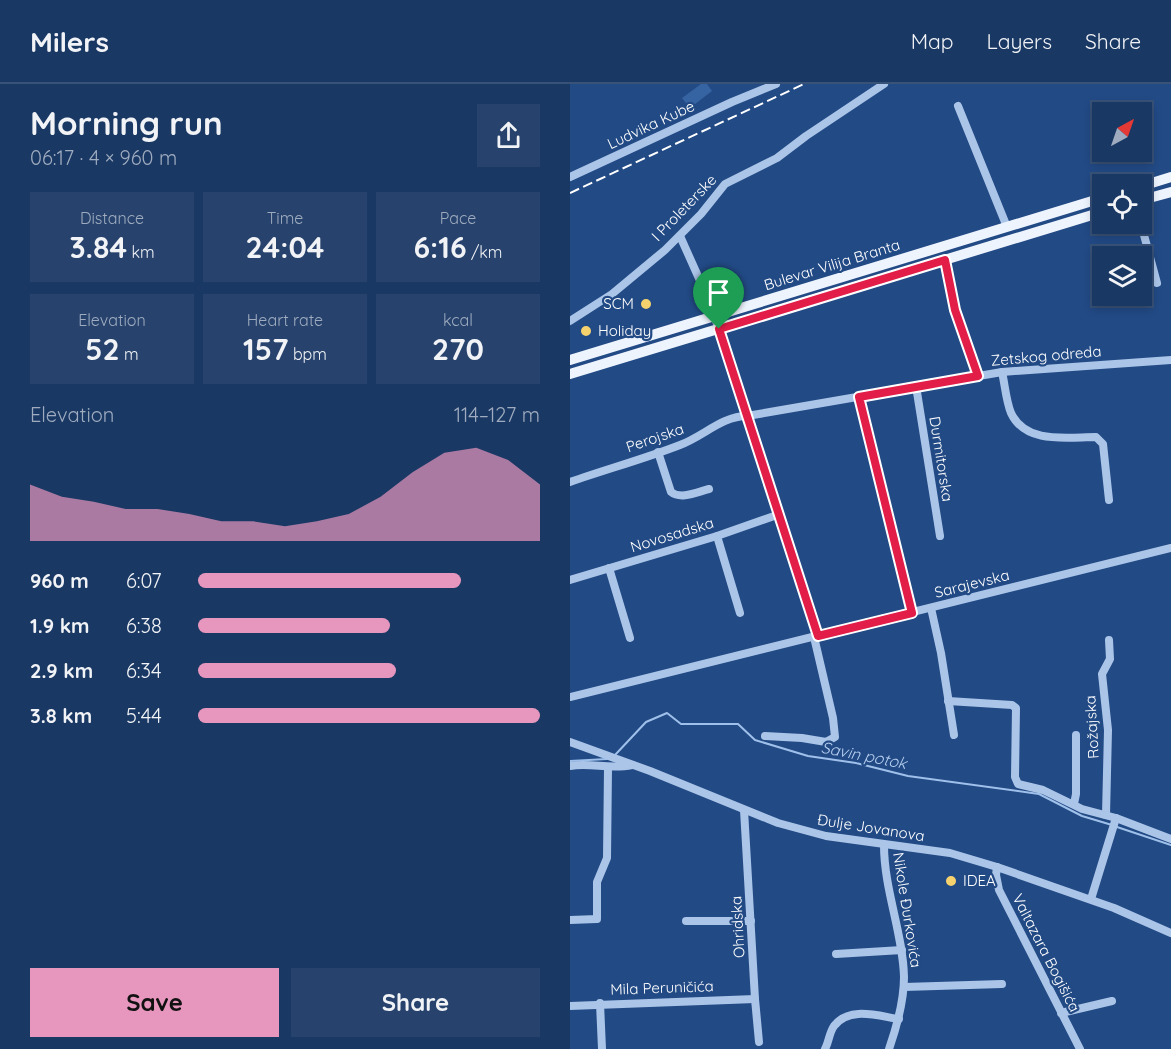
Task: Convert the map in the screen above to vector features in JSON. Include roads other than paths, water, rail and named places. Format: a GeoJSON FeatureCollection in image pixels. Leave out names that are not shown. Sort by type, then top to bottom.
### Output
{"type":"FeatureCollection","features":[{"type":"Feature","properties":{"kind":"main road"},"geometry":{"type":"LineString","coordinates":[[1152,183],[1171,177]]}},
{"type":"Feature","properties":{"kind":"main road"},"geometry":{"type":"LineString","coordinates":[[1152,197],[1171,192]]}},
{"type":"Feature","properties":{"kind":"main road","name":"Bulevar Vilija Branta"},"geometry":{"type":"LineString","coordinates":[[570,360],[1092,201]]}},
{"type":"Feature","properties":{"kind":"main road","name":"Bulevar Vilija Branta"},"geometry":{"type":"LineString","coordinates":[[570,374],[1092,215]]}},
{"type":"Feature","properties":{"kind":"street","name":"Ludvika Kube"},"geometry":{"type":"LineString","coordinates":[[570,177],[776,84]]}},
{"type":"Feature","properties":{"kind":"street","name":"I Proleterske"},"geometry":{"type":"LineString","coordinates":[[570,321],[612,294],[680,236],[725,184],[777,158],[884,84]]}},
{"type":"Feature","properties":{"kind":"street"},"geometry":{"type":"LineString","coordinates":[[958,106],[1007,227]]}},
{"type":"Feature","properties":{"kind":"street"},"geometry":{"type":"LineString","coordinates":[[1144,234],[1157,283]]}},
{"type":"Feature","properties":{"kind":"street"},"geometry":{"type":"LineString","coordinates":[[680,236],[715,316],[780,514],[816,636],[833,718],[835,737],[826,742],[765,736]]}},
{"type":"Feature","properties":{"kind":"street"},"geometry":{"type":"LineString","coordinates":[[945,260],[955,310],[978,376]]}},
{"type":"Feature","properties":{"kind":"street","name":"Zetskog odreda"},"geometry":{"type":"LineString","coordinates":[[747,416],[1002,372],[1171,360]]}},
{"type":"Feature","properties":{"kind":"street"},"geometry":{"type":"LineString","coordinates":[[1002,372],[1010,411],[1023,428],[1033,434],[1049,437],[1096,437],[1101,440],[1109,500]]}},
{"type":"Feature","properties":{"kind":"street","name":"Durmitorska"},"geometry":{"type":"LineString","coordinates":[[916,386],[940,536]]}},
{"type":"Feature","properties":{"kind":"street"},"geometry":{"type":"LineString","coordinates":[[859,397],[912,613]]}},
{"type":"Feature","properties":{"kind":"street","name":"Perojska"},"geometry":{"type":"LineString","coordinates":[[570,482],[700,436],[733,417],[747,416]]}},
{"type":"Feature","properties":{"kind":"street"},"geometry":{"type":"LineString","coordinates":[[658,452],[674,495],[681,496],[709,489]]}},
{"type":"Feature","properties":{"kind":"street","name":"Novosadska"},"geometry":{"type":"LineString","coordinates":[[570,580],[717,536],[780,514]]}},
{"type":"Feature","properties":{"kind":"street"},"geometry":{"type":"LineString","coordinates":[[717,536],[740,613]]}},
{"type":"Feature","properties":{"kind":"street","name":"Sarajevska"},"geometry":{"type":"LineString","coordinates":[[570,697],[1171,548]]}},
{"type":"Feature","properties":{"kind":"street"},"geometry":{"type":"LineString","coordinates":[[609,568],[630,638]]}},
{"type":"Feature","properties":{"kind":"street"},"geometry":{"type":"LineString","coordinates":[[931,608],[941,653],[954,735]]}},
{"type":"Feature","properties":{"kind":"street","name":"Rožajska"},"geometry":{"type":"LineString","coordinates":[[1106,815],[1108,730],[1102,675],[1110,658],[1109,640]]}},
{"type":"Feature","properties":{"kind":"street"},"geometry":{"type":"LineString","coordinates":[[948,701],[1014,706],[1017,710],[1016,780],[1021,785],[1043,790],[1082,809],[1106,815],[1114,824],[1171,839]]}},
{"type":"Feature","properties":{"kind":"street"},"geometry":{"type":"LineString","coordinates":[[1074,804],[1076,735]]}},
{"type":"Feature","properties":{"kind":"street","name":"Đulje Jovanova"},"geometry":{"type":"LineString","coordinates":[[570,742],[744,810],[811,833],[884,846],[950,854],[997,867],[1091,899],[1171,933]]}},
{"type":"Feature","properties":{"kind":"street"},"geometry":{"type":"LineString","coordinates":[[570,766],[588,765],[608,768],[633,765]]}},
{"type":"Feature","properties":{"kind":"street"},"geometry":{"type":"LineString","coordinates":[[570,920],[597,919],[597,882],[607,858],[608,768]]}},
{"type":"Feature","properties":{"kind":"street","name":"Ohridska"},"geometry":{"type":"LineString","coordinates":[[744,810],[754,999],[759,1042]]}},
{"type":"Feature","properties":{"kind":"street"},"geometry":{"type":"LineString","coordinates":[[1091,899],[1114,824]]}},
{"type":"Feature","properties":{"kind":"street","name":"Nikole Đurkovića"},"geometry":{"type":"LineString","coordinates":[[884,846],[885,865],[902,950],[904,987],[899,1019],[889,1049]]}},
{"type":"Feature","properties":{"kind":"street","name":"Valtazara Bogišića"},"geometry":{"type":"LineString","coordinates":[[997,867],[999,890],[1080,1049]]}},
{"type":"Feature","properties":{"kind":"street"},"geometry":{"type":"LineString","coordinates":[[686,921],[751,921]]}},
{"type":"Feature","properties":{"kind":"street"},"geometry":{"type":"LineString","coordinates":[[836,954],[902,950]]}},
{"type":"Feature","properties":{"kind":"street"},"geometry":{"type":"LineString","coordinates":[[904,987],[1002,984]]}},
{"type":"Feature","properties":{"kind":"street","name":"Mila Peruničića"},"geometry":{"type":"LineString","coordinates":[[570,1006],[600,1003],[754,999]]}},
{"type":"Feature","properties":{"kind":"street"},"geometry":{"type":"LineString","coordinates":[[1061,1012],[1112,1001]]}},
{"type":"Feature","properties":{"kind":"street"},"geometry":{"type":"LineString","coordinates":[[600,1003],[602,1049]]}},
{"type":"Feature","properties":{"kind":"street"},"geometry":{"type":"LineString","coordinates":[[825,1049],[833,1027],[849,1015],[861,1014],[899,1019]]}},
{"type":"Feature","properties":{"kind":"waterway","name":"Savin potok"},"geometry":{"type":"LineString","coordinates":[[615,755],[646,722],[667,713],[681,724],[738,724],[755,740],[808,756],[856,763],[908,776],[1039,794],[1082,816],[1112,825]]}},
{"type":"Feature","properties":{"kind":"waterway","name":"Savin potok"},"geometry":{"type":"LineString","coordinates":[[570,761],[607,759]]}},
{"type":"Feature","properties":{"kind":"waterway","name":"Savin potok"},"geometry":{"type":"LineString","coordinates":[[1117,827],[1171,845]]}},
{"type":"Feature","properties":{"kind":"railway"},"geometry":{"type":"LineString","coordinates":[[570,193],[804,84]]}},
{"type":"Feature","properties":{"kind":"place","name":"SCM"},"geometry":{"type":"Point","coordinates":[646,304]}},
{"type":"Feature","properties":{"kind":"place","name":"Holiday"},"geometry":{"type":"Point","coordinates":[586,331]}},
{"type":"Feature","properties":{"kind":"place","name":"IDEA"},"geometry":{"type":"Point","coordinates":[951,881]}}]}
